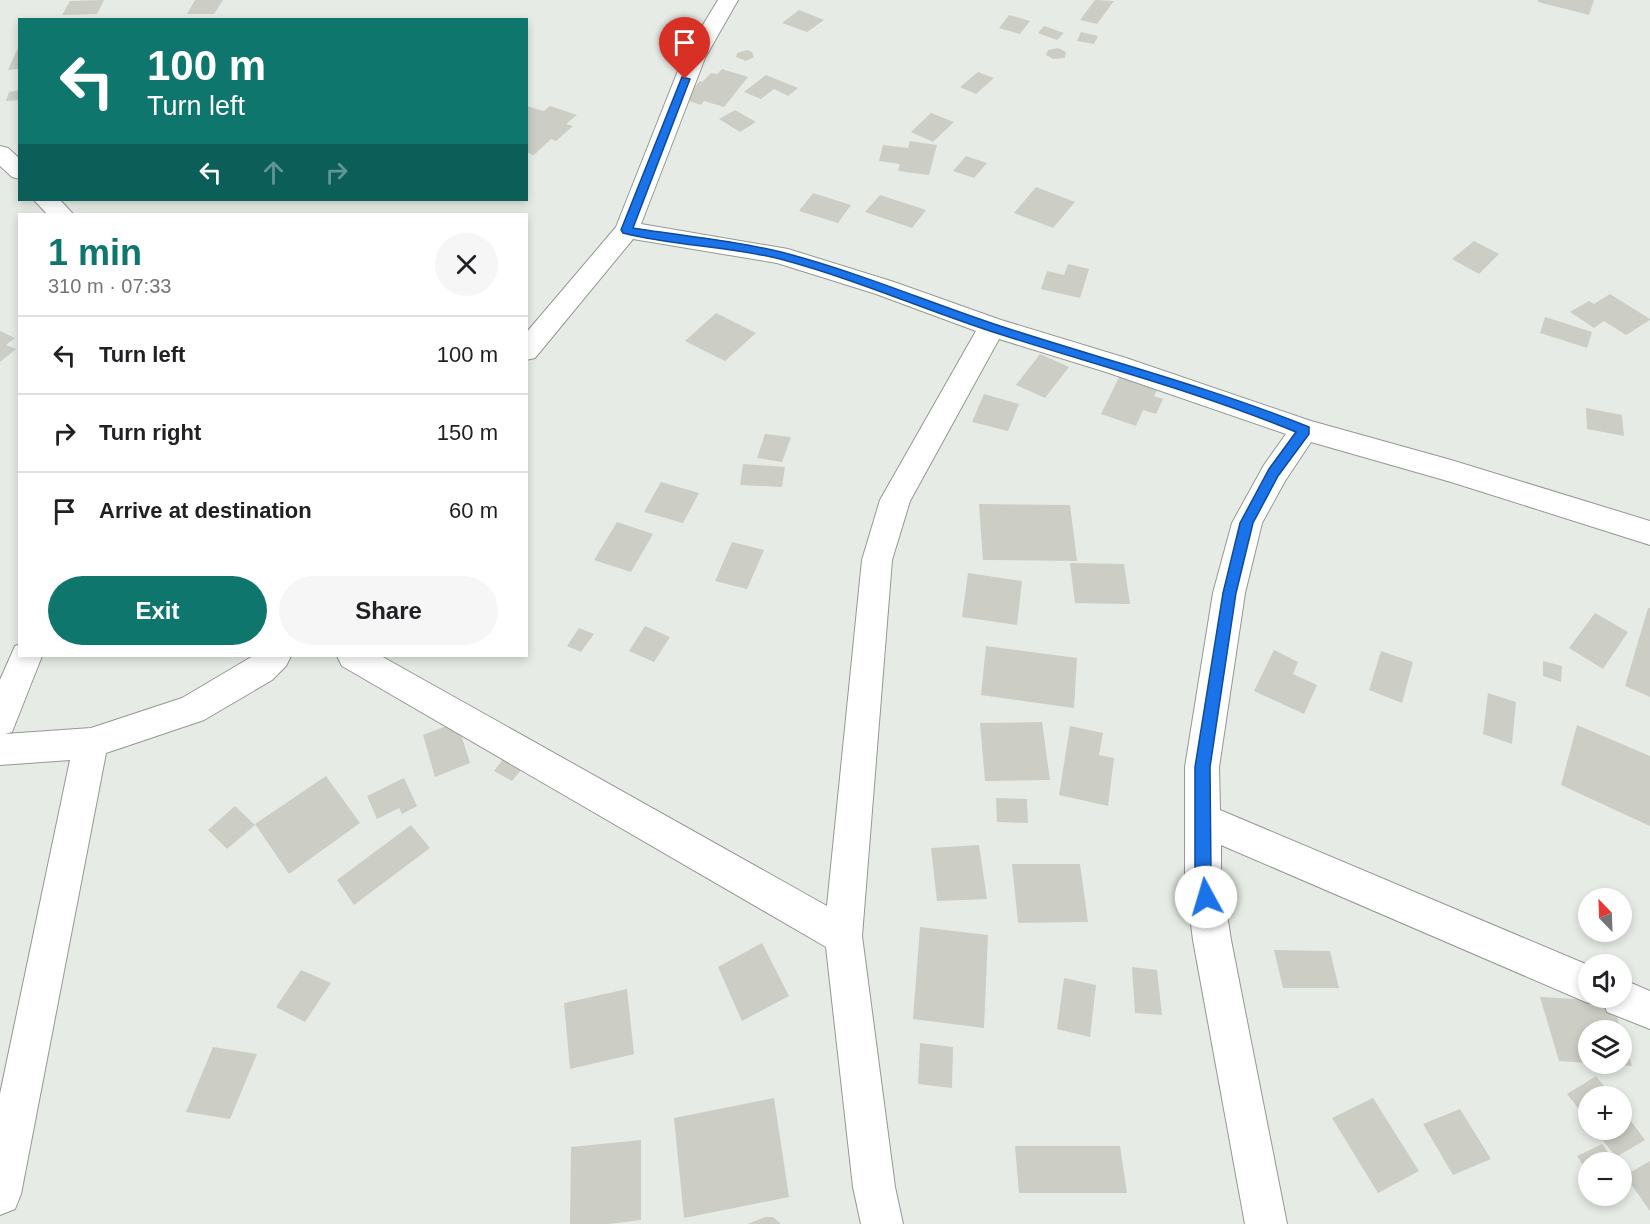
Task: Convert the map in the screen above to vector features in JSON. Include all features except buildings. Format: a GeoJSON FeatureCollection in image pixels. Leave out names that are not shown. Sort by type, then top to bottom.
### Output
{"type":"FeatureCollection","features":[{"type":"Feature","properties":{"kind":"street"},"geometry":{"type":"LineString","coordinates":[[528,349],[627,230],[694,58],[728,0]]}},
{"type":"Feature","properties":{"kind":"street"},"geometry":{"type":"LineString","coordinates":[[0,153],[18,170]]}},
{"type":"Feature","properties":{"kind":"street"},"geometry":{"type":"LineString","coordinates":[[47,201],[60,213]]}},
{"type":"Feature","properties":{"kind":"street"},"geometry":{"type":"LineString","coordinates":[[627,230],[779,255],[885,288],[992,327],[1116,365],[1304,430],[1451,471],[1650,533]]}},
{"type":"Feature","properties":{"kind":"street"},"geometry":{"type":"LineString","coordinates":[[882,1224],[874,1187],[843,936],[877,560],[895,500],[992,327]]}},
{"type":"Feature","properties":{"kind":"street"},"geometry":{"type":"LineString","coordinates":[[1266,1224],[1212,940],[1203,876],[1202,767],[1229,593],[1247,523],[1274,473],[1304,430]]}},
{"type":"Feature","properties":{"kind":"street"},"geometry":{"type":"LineString","coordinates":[[0,721],[26,657]]}},
{"type":"Feature","properties":{"kind":"street"},"geometry":{"type":"LineString","coordinates":[[0,750],[91,743],[192,710],[260,670],[274,657]]}},
{"type":"Feature","properties":{"kind":"street"},"geometry":{"type":"LineString","coordinates":[[355,657],[843,936]]}},
{"type":"Feature","properties":{"kind":"street"},"geometry":{"type":"LineString","coordinates":[[0,1194],[91,743]]}},
{"type":"Feature","properties":{"kind":"street"},"geometry":{"type":"LineString","coordinates":[[1203,820],[1578,980]]}},
{"type":"Feature","properties":{"kind":"street"},"geometry":{"type":"LineString","coordinates":[[1632,1003],[1650,1010]]}},
{"type":"Feature","properties":{"kind":"route"},"geometry":{"type":"LineString","coordinates":[[685,79],[627,230],[779,255],[885,288],[992,327],[1116,365],[1304,430],[1274,473],[1247,523],[1229,593],[1202,767],[1203,876],[1206,897]]}}]}
